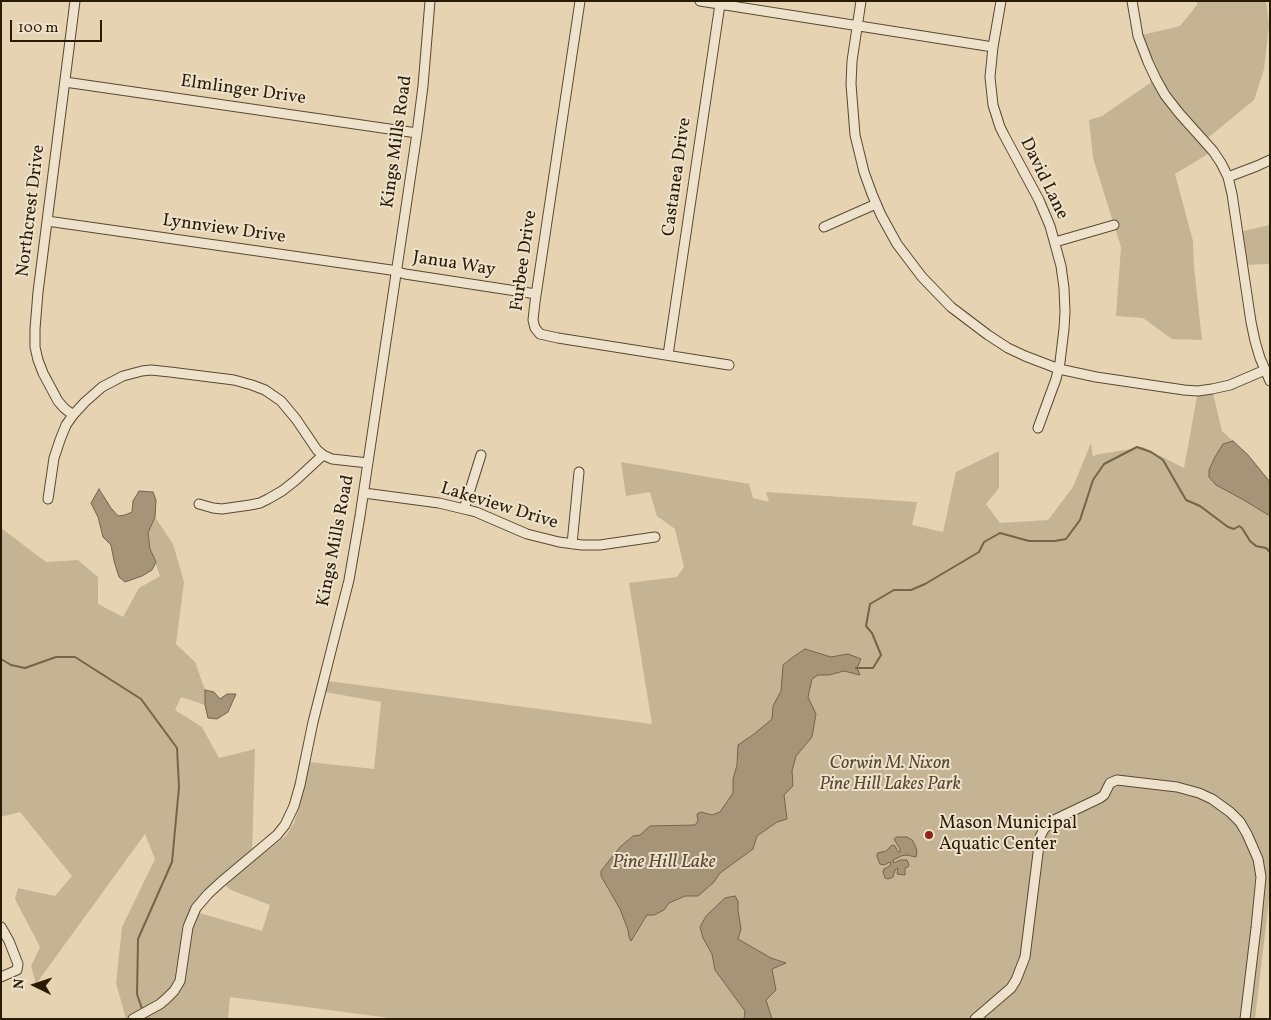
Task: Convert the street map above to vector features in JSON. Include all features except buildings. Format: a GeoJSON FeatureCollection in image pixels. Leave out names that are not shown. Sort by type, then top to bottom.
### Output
{"type":"FeatureCollection","features":[{"type":"Feature","properties":{"kind":"street","name":"Northcrest Drive"},"geometry":{"type":"LineString","coordinates":[[73,415],[58,401],[46,382],[35,347],[35,319],[75,1]]}},
{"type":"Feature","properties":{"kind":"street","name":"Kings Mills Road"},"geometry":{"type":"LineString","coordinates":[[133,1019],[160,1004],[174,991],[180,981],[188,927],[196,908],[221,882],[277,835],[289,818],[300,784],[313,722],[351,568],[364,493],[424,86],[430,1]]}},
{"type":"Feature","properties":{"kind":"street","name":"Furbee Drive"},"geometry":{"type":"LineString","coordinates":[[580,1],[536,294],[533,320],[535,328],[540,334],[558,338],[728,365]]}},
{"type":"Feature","properties":{"kind":"street"},"geometry":{"type":"LineString","coordinates":[[700,1],[994,47]]}},
{"type":"Feature","properties":{"kind":"street"},"geometry":{"type":"LineString","coordinates":[[861,1],[852,61],[851,84],[853,117],[860,158],[876,204],[892,236],[922,278],[951,307],[1008,348],[1033,360],[1096,378],[1198,391],[1230,385],[1265,370]]}},
{"type":"Feature","properties":{"kind":"street","name":"David Lane"},"geometry":{"type":"LineString","coordinates":[[1001,1],[990,86],[995,114],[1004,135],[1039,200],[1055,242],[1060,266],[1065,312],[1059,368],[1038,428]]}},
{"type":"Feature","properties":{"kind":"street"},"geometry":{"type":"LineString","coordinates":[[1132,1],[1140,43],[1156,79],[1165,95],[1179,113],[1213,151],[1228,178],[1251,322],[1255,341],[1270,381]]}},
{"type":"Feature","properties":{"kind":"street","name":"Castanea Drive"},"geometry":{"type":"LineString","coordinates":[[668,355],[720,4]]}},
{"type":"Feature","properties":{"kind":"street","name":"Elmlinger Drive"},"geometry":{"type":"LineString","coordinates":[[65,82],[417,133]]}},
{"type":"Feature","properties":{"kind":"street"},"geometry":{"type":"LineString","coordinates":[[1228,178],[1270,160]]}},
{"type":"Feature","properties":{"kind":"street"},"geometry":{"type":"LineString","coordinates":[[824,227],[876,204]]}},
{"type":"Feature","properties":{"kind":"street","name":"Lynnview Drive"},"geometry":{"type":"LineString","coordinates":[[47,220],[396,271]]}},
{"type":"Feature","properties":{"kind":"street"},"geometry":{"type":"LineString","coordinates":[[1055,242],[1114,225]]}},
{"type":"Feature","properties":{"kind":"street","name":"Janua Way"},"geometry":{"type":"LineString","coordinates":[[396,271],[536,294]]}},
{"type":"Feature","properties":{"kind":"street"},"geometry":{"type":"LineString","coordinates":[[48,499],[54,458],[66,425],[73,415],[102,386],[124,376],[142,371],[170,372],[234,380],[259,388],[281,401],[317,450],[323,455],[368,463]]}},
{"type":"Feature","properties":{"kind":"street"},"geometry":{"type":"LineString","coordinates":[[199,504],[222,509],[250,505],[268,499],[281,492],[296,480],[323,455]]}},
{"type":"Feature","properties":{"kind":"street"},"geometry":{"type":"LineString","coordinates":[[464,509],[481,455]]}},
{"type":"Feature","properties":{"kind":"street"},"geometry":{"type":"LineString","coordinates":[[572,544],[578,472]]}},
{"type":"Feature","properties":{"kind":"street","name":"Lakeview Drive"},"geometry":{"type":"LineString","coordinates":[[364,493],[439,503],[464,509],[541,538],[572,544],[600,545],[655,537]]}},
{"type":"Feature","properties":{"kind":"street"},"geometry":{"type":"LineString","coordinates":[[974,1019],[1011,988],[1025,957],[1040,837],[1046,825],[1062,815],[1100,798],[1113,781],[1191,790],[1212,799],[1230,812],[1240,822],[1247,834],[1258,859],[1261,886],[1245,1019]]}},
{"type":"Feature","properties":{"kind":"street"},"geometry":{"type":"LineString","coordinates":[[1,927],[17,960],[17,970],[1,977]]}},
{"type":"Feature","properties":{"kind":"green space"},"geometry":{"type":"Polygon","coordinates":[[[1197,1],[1266,1],[1269,25],[1264,69],[1254,100],[1204,141],[1213,151],[1175,174],[1193,241],[1202,340],[1172,339],[1143,318],[1116,316],[1121,247],[1093,158],[1089,120],[1102,116],[1156,79],[1138,36],[1180,26],[1197,5],[1197,1]]]}},
{"type":"Feature","properties":{"kind":"green space"},"geometry":{"type":"Polygon","coordinates":[[[1270,225],[1270,264],[1243,265],[1238,232],[1270,225]]]}},
{"type":"Feature","properties":{"kind":"green space","name":"Corwin M. Nixon Pine Hill Lakes Park"},"geometry":{"type":"Polygon","coordinates":[[[1212,389],[1222,431],[1248,455],[1270,482],[1270,891],[1255,1019],[397,1019],[230,997],[228,1019],[126,1019],[116,983],[122,927],[155,859],[145,834],[36,984],[31,966],[40,947],[15,899],[18,888],[55,896],[72,876],[20,812],[1,817],[1,528],[46,562],[78,560],[98,577],[98,604],[123,617],[139,588],[160,576],[150,549],[148,533],[155,517],[173,544],[184,582],[176,644],[195,662],[205,690],[205,705],[181,697],[175,710],[202,727],[219,758],[255,749],[252,856],[221,882],[197,908],[196,912],[262,931],[270,905],[231,890],[224,884],[286,836],[294,823],[300,804],[309,762],[374,769],[381,702],[325,692],[328,681],[652,724],[629,583],[677,577],[684,567],[675,529],[657,516],[650,492],[626,496],[621,462],[749,484],[753,498],[769,502],[766,492],[917,502],[912,525],[943,532],[956,472],[999,451],[999,488],[986,504],[1000,523],[1048,520],[1073,487],[1091,443],[1093,457],[1095,455],[1143,447],[1184,468],[1198,391],[1212,389]]]}},
{"type":"Feature","properties":{"kind":"water"},"geometry":{"type":"Polygon","coordinates":[[[1233,441],[1248,455],[1270,482],[1270,516],[1216,485],[1209,477],[1209,470],[1223,444],[1233,441]]]}},
{"type":"Feature","properties":{"kind":"water"},"geometry":{"type":"Polygon","coordinates":[[[99,489],[118,516],[132,512],[133,501],[139,491],[153,492],[156,500],[155,517],[148,533],[150,549],[156,562],[152,570],[142,576],[125,582],[119,577],[111,545],[103,537],[98,517],[91,503],[99,489]]]}},
{"type":"Feature","properties":{"kind":"water","name":"Pine Hill Lake"},"geometry":{"type":"Polygon","coordinates":[[[805,649],[831,657],[848,654],[861,659],[857,668],[860,675],[844,671],[829,675],[818,675],[812,679],[808,697],[816,714],[812,737],[796,756],[792,771],[793,786],[784,795],[787,819],[777,822],[757,836],[753,849],[720,873],[714,882],[698,896],[685,896],[669,903],[664,910],[654,915],[647,915],[631,941],[620,909],[601,876],[601,871],[620,847],[633,836],[640,835],[650,826],[695,825],[698,821],[697,814],[701,812],[712,815],[720,812],[733,793],[738,745],[772,719],[773,706],[781,691],[783,665],[805,649]]]}},
{"type":"Feature","properties":{"kind":"water"},"geometry":{"type":"Polygon","coordinates":[[[205,690],[214,692],[220,699],[227,694],[236,694],[228,712],[217,719],[208,718],[205,705],[205,690]]]}},
{"type":"Feature","properties":{"kind":"water"},"geometry":{"type":"Polygon","coordinates":[[[897,837],[907,837],[912,840],[917,851],[916,857],[906,855],[893,860],[894,863],[900,860],[907,860],[909,865],[905,868],[905,875],[897,874],[898,868],[895,870],[893,877],[888,879],[885,878],[883,872],[884,869],[890,866],[891,862],[884,865],[880,864],[877,854],[886,851],[892,845],[900,852],[894,839],[897,837]]]}},
{"type":"Feature","properties":{"kind":"water"},"geometry":{"type":"Polygon","coordinates":[[[735,896],[738,901],[741,929],[738,939],[771,958],[786,963],[772,969],[776,990],[766,1000],[772,1019],[744,1019],[745,1011],[715,970],[712,954],[703,938],[700,927],[706,916],[725,898],[735,896]]]}},
{"type":"Feature","properties":{"kind":"waterway"},"geometry":{"type":"LineString","coordinates":[[856,668],[873,668],[881,655],[872,633],[866,626],[870,604],[894,590],[911,590],[925,584],[979,552],[984,542],[1000,533],[1029,541],[1066,539],[1080,520],[1093,480],[1104,464],[1137,447],[1151,452],[1163,460],[1186,500],[1200,506],[1228,527],[1234,529],[1239,526],[1250,541],[1256,546],[1266,548],[1270,552]]}},
{"type":"Feature","properties":{"kind":"waterway"},"geometry":{"type":"LineString","coordinates":[[1,659],[11,665],[25,668],[56,657],[75,657],[141,699],[177,748],[179,787],[172,862],[138,939],[137,994],[142,1009]]}},
{"type":"Feature","properties":{"kind":"place","name":"Mason Municipal Aquatic Center"},"geometry":{"type":"Point","coordinates":[929,835]}}]}
